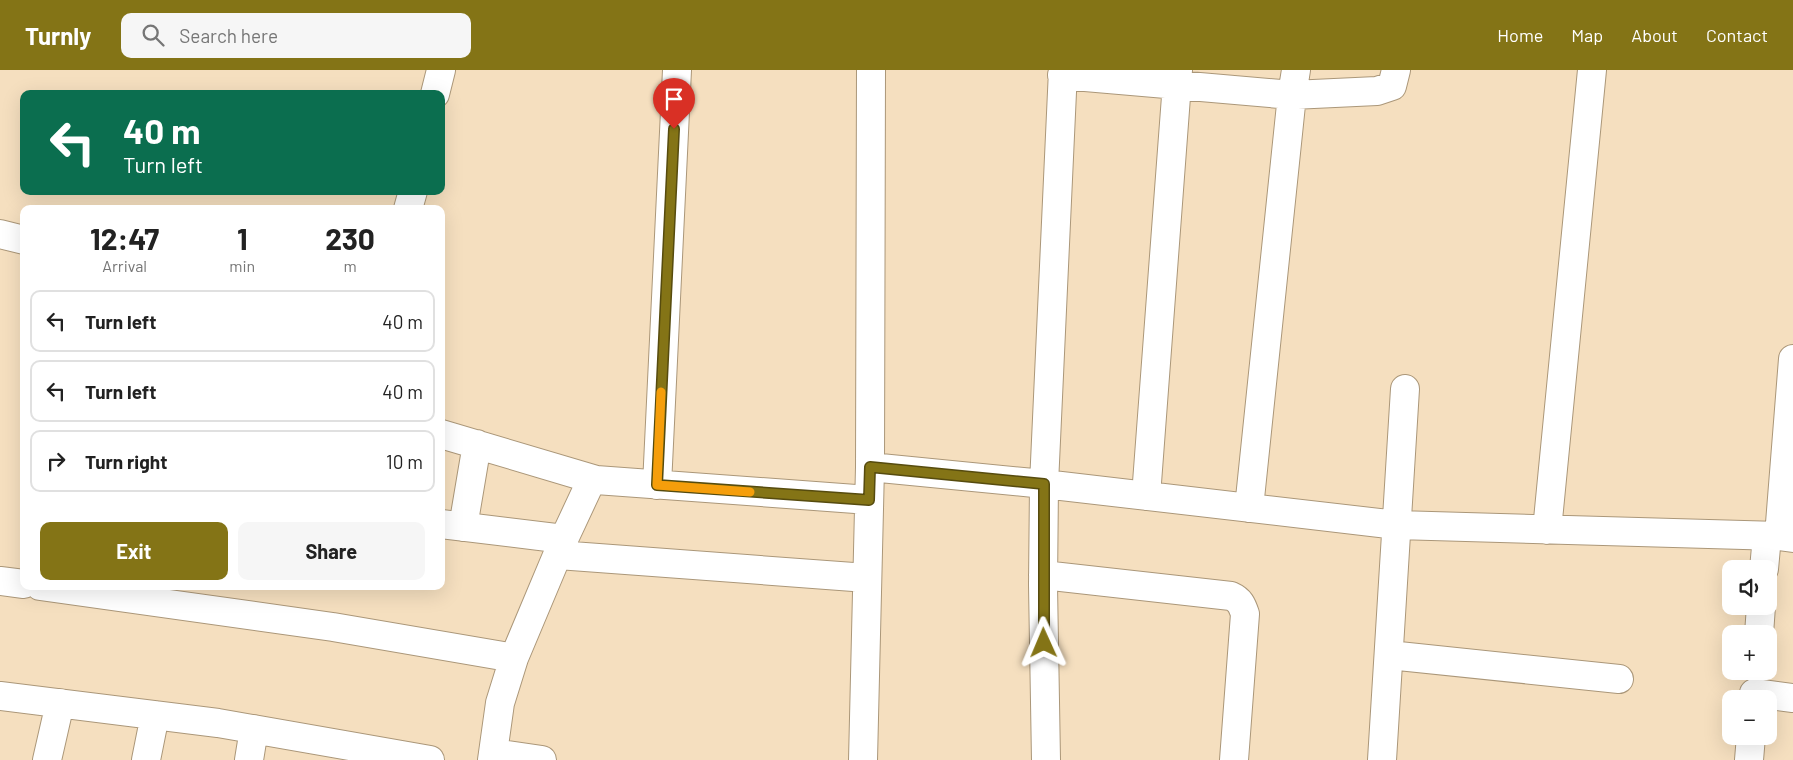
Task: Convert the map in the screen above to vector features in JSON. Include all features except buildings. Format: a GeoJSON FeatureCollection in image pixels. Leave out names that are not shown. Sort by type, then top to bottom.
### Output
{"type":"FeatureCollection","features":[{"type":"Feature","properties":{"kind":"street"},"geometry":{"type":"LineString","coordinates":[[436,90],[441,70]]}},
{"type":"Feature","properties":{"kind":"street"},"geometry":{"type":"LineString","coordinates":[[657,485],[678,70]]}},
{"type":"Feature","properties":{"kind":"street"},"geometry":{"type":"LineString","coordinates":[[863,760],[870,467],[871,70]]}},
{"type":"Feature","properties":{"kind":"street"},"geometry":{"type":"LineString","coordinates":[[1046,760],[1043,575],[1044,484],[1063,73],[1294,82],[1378,91],[1392,86],[1396,70]]}},
{"type":"Feature","properties":{"kind":"street"},"geometry":{"type":"LineString","coordinates":[[1547,530],[1592,70]]}},
{"type":"Feature","properties":{"kind":"street"},"geometry":{"type":"LineString","coordinates":[[1146,496],[1177,78]]}},
{"type":"Feature","properties":{"kind":"street"},"geometry":{"type":"LineString","coordinates":[[1249,508],[1294,82]]}},
{"type":"Feature","properties":{"kind":"street"},"geometry":{"type":"LineString","coordinates":[[0,234],[20,239]]}},
{"type":"Feature","properties":{"kind":"street"},"geometry":{"type":"LineString","coordinates":[[1768,560],[1780,537],[1793,359]]}},
{"type":"Feature","properties":{"kind":"street"},"geometry":{"type":"LineString","coordinates":[[1382,760],[1405,389]]}},
{"type":"Feature","properties":{"kind":"street"},"geometry":{"type":"LineString","coordinates":[[445,435],[592,479],[869,500]]}},
{"type":"Feature","properties":{"kind":"street"},"geometry":{"type":"LineString","coordinates":[[477,444],[452,526],[561,547],[867,578]]}},
{"type":"Feature","properties":{"kind":"street"},"geometry":{"type":"LineString","coordinates":[[870,467],[1044,484],[1397,525],[1780,537]]}},
{"type":"Feature","properties":{"kind":"street"},"geometry":{"type":"LineString","coordinates":[[542,760],[493,756],[500,703],[514,658],[592,479]]}},
{"type":"Feature","properties":{"kind":"street"},"geometry":{"type":"LineString","coordinates":[[1043,575],[1231,596],[1237,599],[1242,604],[1245,614],[1234,760]]}},
{"type":"Feature","properties":{"kind":"street"},"geometry":{"type":"LineString","coordinates":[[0,581],[20,584]]}},
{"type":"Feature","properties":{"kind":"street"},"geometry":{"type":"LineString","coordinates":[[68,590],[346,630],[514,658]]}},
{"type":"Feature","properties":{"kind":"street"},"geometry":{"type":"LineString","coordinates":[[1389,655],[1619,679]]}},
{"type":"Feature","properties":{"kind":"street"},"geometry":{"type":"LineString","coordinates":[[1755,688],[1793,698]]}},
{"type":"Feature","properties":{"kind":"street"},"geometry":{"type":"LineString","coordinates":[[0,696],[218,723],[430,760]]}},
{"type":"Feature","properties":{"kind":"street"},"geometry":{"type":"LineString","coordinates":[[47,760],[60,703]]}},
{"type":"Feature","properties":{"kind":"street"},"geometry":{"type":"LineString","coordinates":[[146,760],[155,715]]}},
{"type":"Feature","properties":{"kind":"street"},"geometry":{"type":"LineString","coordinates":[[249,760],[254,729]]}},
{"type":"Feature","properties":{"kind":"street"},"geometry":{"type":"LineString","coordinates":[[1749,760],[1750,745]]}},
{"type":"Feature","properties":{"kind":"slow traffic"},"geometry":{"type":"LineString","coordinates":[[661,392],[657,485],[750,492]]}},
{"type":"Feature","properties":{"kind":"route"},"geometry":{"type":"LineString","coordinates":[[674,129],[657,485],[869,500],[870,467],[1044,484],[1044,643]]}}]}
